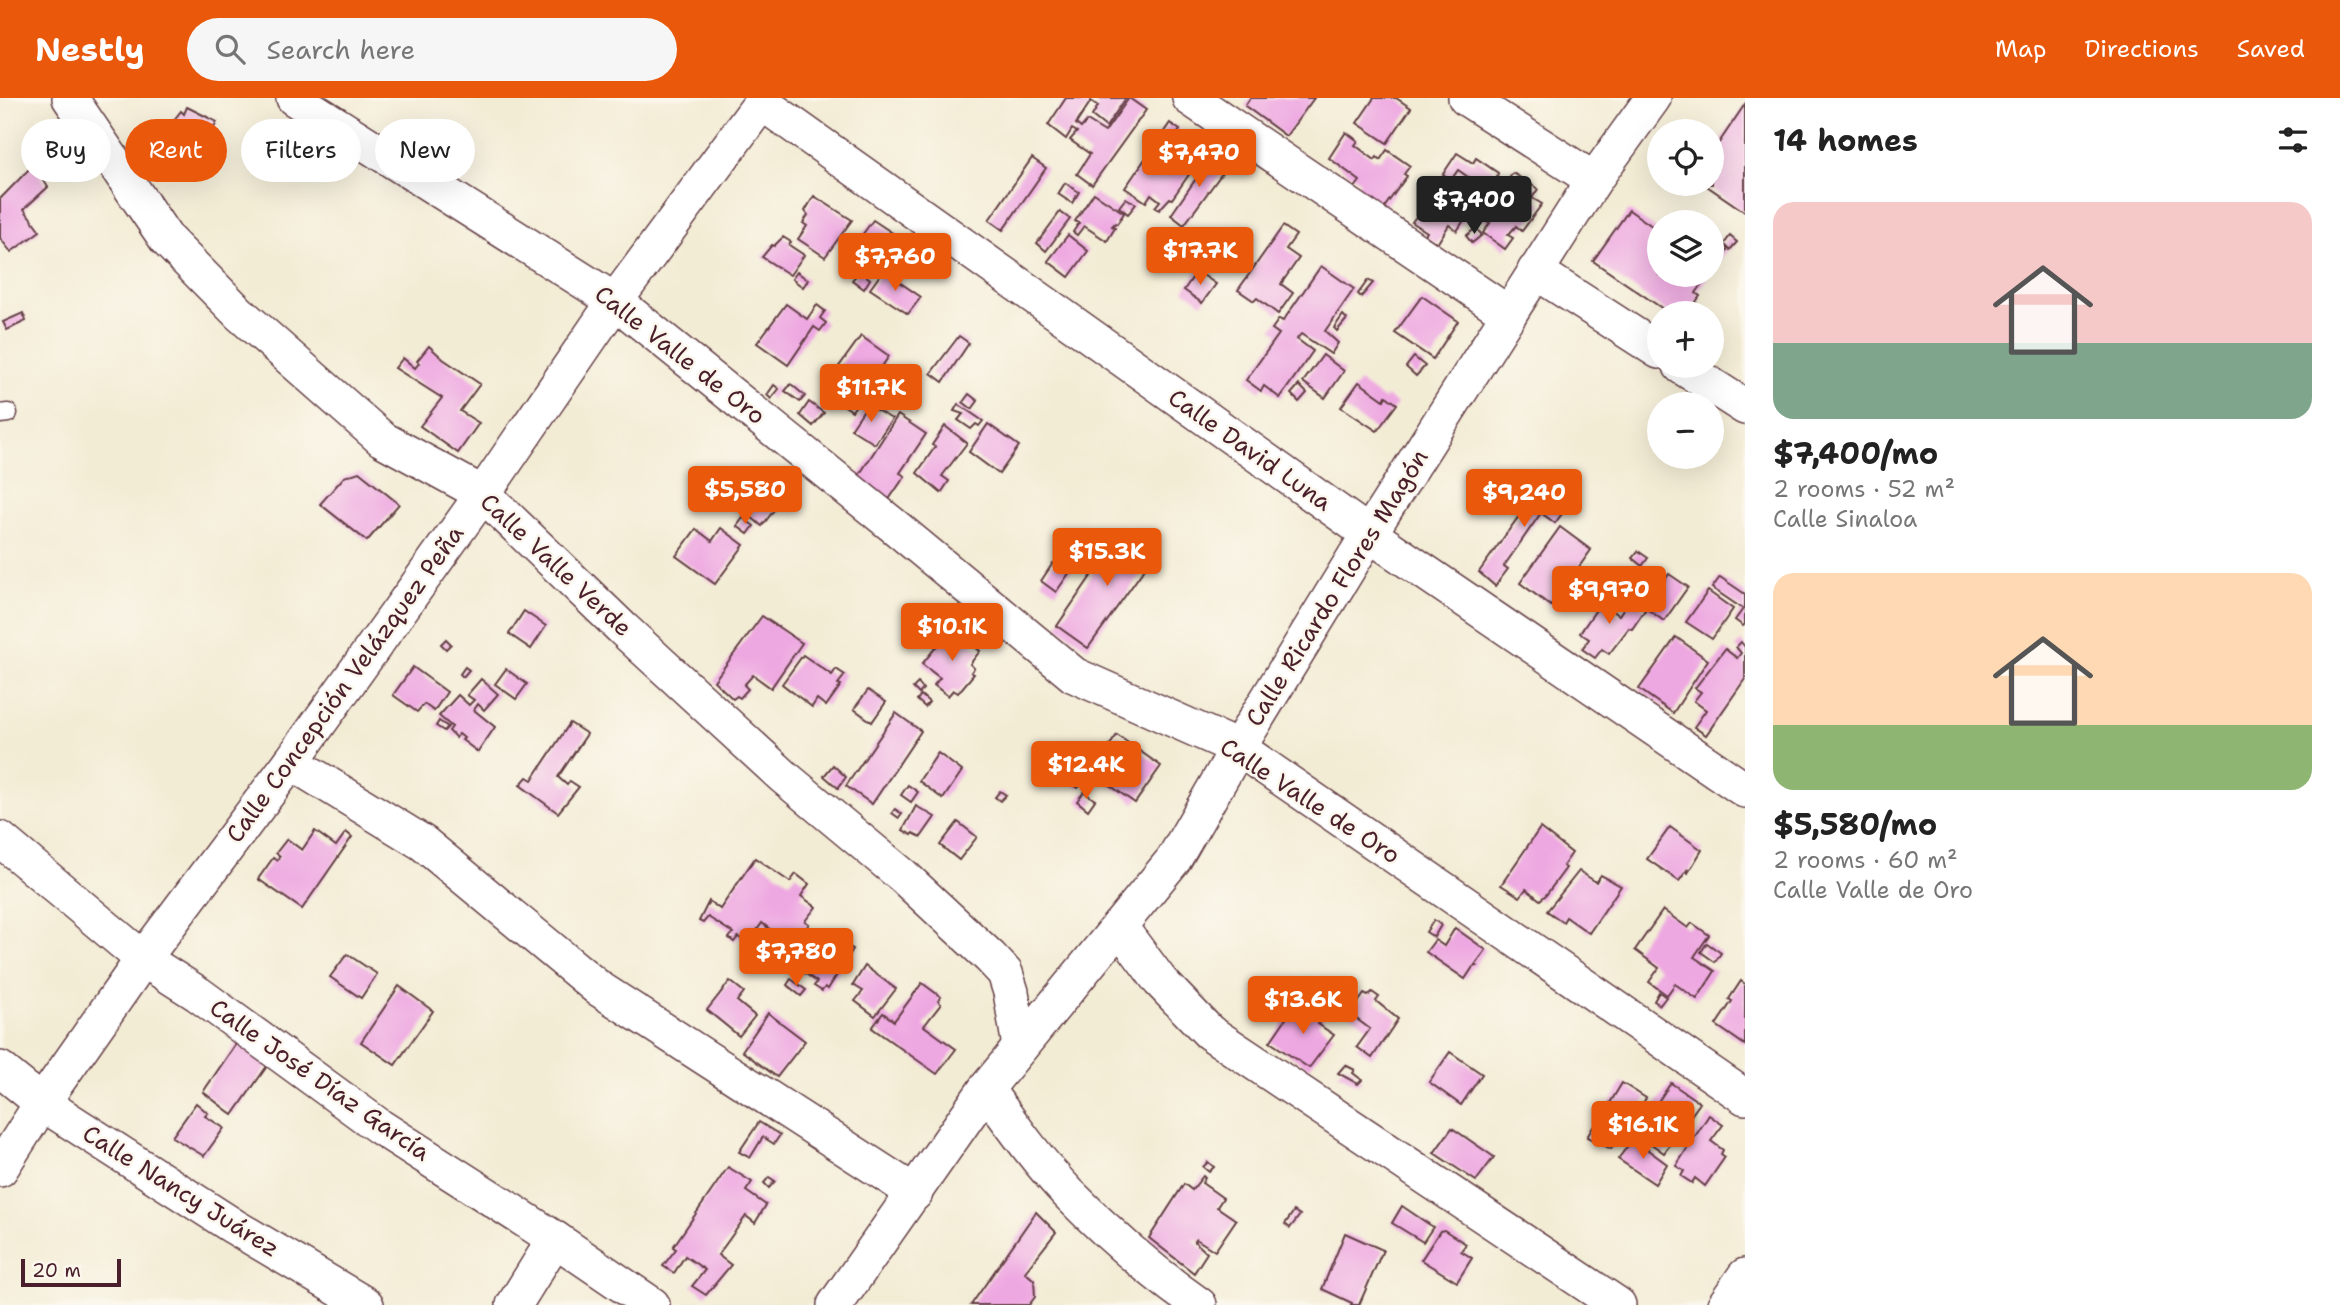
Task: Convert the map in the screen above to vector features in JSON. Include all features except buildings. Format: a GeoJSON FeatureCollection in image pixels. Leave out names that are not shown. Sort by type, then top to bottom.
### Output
{"type":"FeatureCollection","features":[{"type":"Feature","properties":{"kind":"street","name":"Calle Valle Verde"},"geometry":{"type":"LineString","coordinates":[[70,98],[167,240],[239,313],[382,439],[483,494],[784,777],[903,876],[990,957],[1005,973],[1011,992],[1020,1047]]}},
{"type":"Feature","properties":{"kind":"street"},"geometry":{"type":"LineString","coordinates":[[1190,98],[1509,314]]}},
{"type":"Feature","properties":{"kind":"street"},"geometry":{"type":"LineString","coordinates":[[1466,98],[1594,180]]}},
{"type":"Feature","properties":{"kind":"street","name":"Calle Ricardo Flores Magón"},"geometry":{"type":"LineString","coordinates":[[835,1305],[986,1089],[1174,859],[1238,748],[1369,534],[1594,180],[1653,98]]}},
{"type":"Feature","properties":{"kind":"street","name":"Calle Concepción Velázquez Peña"},"geometry":{"type":"LineString","coordinates":[[0,1169],[42,1103],[143,959],[291,762],[483,494],[615,300],[763,100]]}},
{"type":"Feature","properties":{"kind":"street","name":"Calle David Luna"},"geometry":{"type":"LineString","coordinates":[[763,100],[1369,534],[1745,790]]}},
{"type":"Feature","properties":{"kind":"street","name":"Calle Valle de Oro"},"geometry":{"type":"LineString","coordinates":[[310,102],[615,300],[1074,675],[1238,748],[1745,1097]]}},
{"type":"Feature","properties":{"kind":"street"},"geometry":{"type":"LineString","coordinates":[[1535,271],[1647,343]]}},
{"type":"Feature","properties":{"kind":"street"},"geometry":{"type":"LineString","coordinates":[[1700,378],[1745,407]]}},
{"type":"Feature","properties":{"kind":"street"},"geometry":{"type":"LineString","coordinates":[[291,762],[423,843],[598,988],[915,1193]]}},
{"type":"Feature","properties":{"kind":"street","name":"Calle José Díaz García"},"geometry":{"type":"LineString","coordinates":[[0,839],[143,959],[198,994],[380,1127],[555,1239],[652,1305]]}},
{"type":"Feature","properties":{"kind":"street"},"geometry":{"type":"LineString","coordinates":[[1119,926],[1160,981],[1209,1032],[1618,1305]]}},
{"type":"Feature","properties":{"kind":"street","name":"Calle Nancy Juárez"},"geometry":{"type":"LineString","coordinates":[[0,1069],[42,1103],[233,1226],[366,1305]]}},
{"type":"Feature","properties":{"kind":"street"},"geometry":{"type":"LineString","coordinates":[[986,1089],[1024,1143],[1154,1290],[1199,1305]]}},
{"type":"Feature","properties":{"kind":"street"},"geometry":{"type":"LineString","coordinates":[[514,1305],[555,1239]]}},
{"type":"Feature","properties":{"kind":"street"},"geometry":{"type":"LineString","coordinates":[[1725,1305],[1745,1276]]}}]}
